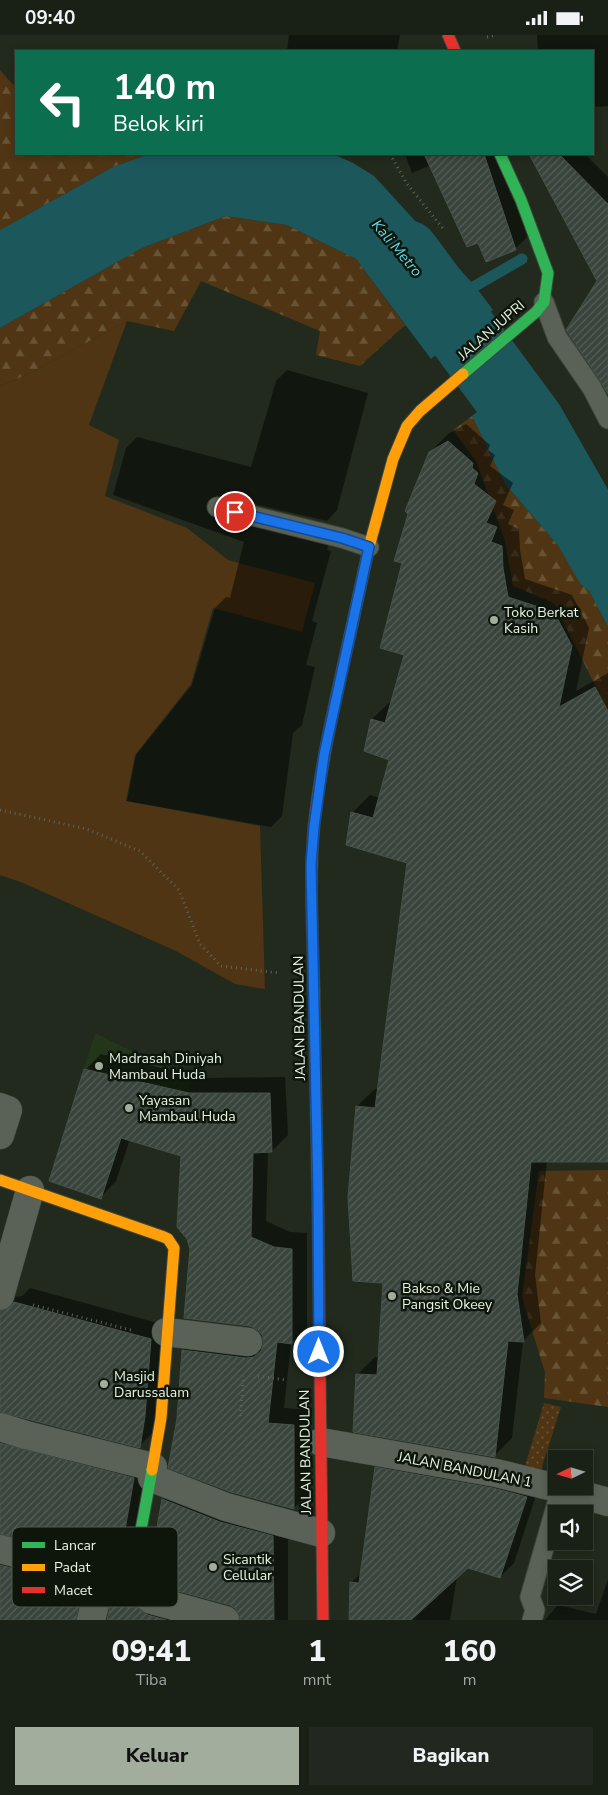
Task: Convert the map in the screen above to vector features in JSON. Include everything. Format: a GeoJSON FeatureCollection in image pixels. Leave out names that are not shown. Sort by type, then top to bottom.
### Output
{"type":"FeatureCollection","features":[{"type":"Feature","properties":{"kind":"main road"},"geometry":{"type":"LineString","coordinates":[[448,35],[455,50]]}},
{"type":"Feature","properties":{"kind":"main road","name":"JALAN JUPRI"},"geometry":{"type":"LineString","coordinates":[[407,426],[420,411],[540,307],[548,273],[521,200],[500,155]]}},
{"type":"Feature","properties":{"kind":"main road","name":"JALAN BANDULAN"},"geometry":{"type":"LineString","coordinates":[[323,1620],[314,977],[311,907],[314,827],[324,755],[369,547],[393,459],[407,426]]}},
{"type":"Feature","properties":{"kind":"main road"},"geometry":{"type":"LineString","coordinates":[[0,1180],[168,1239],[174,1248],[166,1336],[162,1418],[142,1527]]}},
{"type":"Feature","properties":{"kind":"street"},"geometry":{"type":"LineString","coordinates":[[0,1107],[8,1110],[0,1135]]}},
{"type":"Feature","properties":{"kind":"street"},"geometry":{"type":"LineString","coordinates":[[0,1296],[30,1190]]}},
{"type":"Feature","properties":{"kind":"street"},"geometry":{"type":"LineString","coordinates":[[166,1336],[248,1342]]}},
{"type":"Feature","properties":{"kind":"street"},"geometry":{"type":"LineString","coordinates":[[0,1427],[152,1472],[226,1507],[321,1533]]}},
{"type":"Feature","properties":{"kind":"street","name":"JALAN BANDULAN 1"},"geometry":{"type":"LineString","coordinates":[[321,1442],[496,1473],[548,1486]]}},
{"type":"Feature","properties":{"kind":"street","name":"JALAN BANDULAN 1"},"geometry":{"type":"LineString","coordinates":[[581,1495],[608,1503]]}},
{"type":"Feature","properties":{"kind":"street"},"geometry":{"type":"LineString","coordinates":[[91,1620],[94,1607]]}},
{"type":"Feature","properties":{"kind":"street"},"geometry":{"type":"LineString","coordinates":[[178,1607],[225,1620]]}},
{"type":"Feature","properties":{"kind":"lane"},"geometry":{"type":"LineString","coordinates":[[540,307],[557,337],[592,388],[608,419]]}},
{"type":"Feature","properties":{"kind":"lane"},"geometry":{"type":"LineString","coordinates":[[217,507],[342,538],[369,547]]}},
{"type":"Feature","properties":{"kind":"lane"},"geometry":{"type":"LineString","coordinates":[[532,1620],[535,1610],[530,1597],[559,1495]]}},
{"type":"Feature","properties":{"kind":"path"},"geometry":{"type":"LineString","coordinates":[[486,35],[486,37],[496,35]]}},
{"type":"Feature","properties":{"kind":"path"},"geometry":{"type":"LineString","coordinates":[[391,155],[407,184],[446,231]]}},
{"type":"Feature","properties":{"kind":"path"},"geometry":{"type":"LineString","coordinates":[[0,810],[87,829],[140,851],[179,889],[200,944],[221,966],[314,977]]}},
{"type":"Feature","properties":{"kind":"path"},"geometry":{"type":"LineString","coordinates":[[0,1296],[166,1336]]}},
{"type":"Feature","properties":{"kind":"path"},"geometry":{"type":"LineString","coordinates":[[240,1416],[244,1375],[288,1380]]}},
{"type":"Feature","properties":{"kind":"shaded area","name":"Yayasan Mambaul Huda"},"geometry":{"type":"Polygon","coordinates":[[[95,1033],[190,1080],[181,1156],[67,1122],[95,1033]]]}},
{"type":"Feature","properties":{"kind":"green space"},"geometry":{"type":"Polygon","coordinates":[[[0,70],[15,87],[15,155],[146,155],[113,167],[0,230],[0,70]]]}},
{"type":"Feature","properties":{"kind":"green space"},"geometry":{"type":"Polygon","coordinates":[[[226,216],[287,225],[356,259],[405,325],[360,366],[316,355],[320,331],[201,281],[174,331],[127,321],[24,376],[0,386],[0,328],[142,248],[226,216]]]}},
{"type":"Feature","properties":{"kind":"green space"},"geometry":{"type":"Polygon","coordinates":[[[127,321],[89,425],[119,440],[105,496],[187,528],[228,560],[315,583],[302,632],[213,608],[191,684],[135,755],[126,801],[260,826],[265,989],[235,984],[176,951],[23,883],[0,875],[0,386],[24,376],[127,321]]]}},
{"type":"Feature","properties":{"kind":"green space"},"geometry":{"type":"Polygon","coordinates":[[[472,416],[505,484],[577,567],[608,627],[608,711],[554,603],[513,586],[505,541],[476,461],[453,430],[472,416]]]}},
{"type":"Feature","properties":{"kind":"green space"},"geometry":{"type":"Polygon","coordinates":[[[608,1170],[608,1407],[544,1398],[545,1373],[522,1297],[539,1171],[608,1170]]]}},
{"type":"Feature","properties":{"kind":"green space"},"geometry":{"type":"Polygon","coordinates":[[[544,1403],[561,1407],[541,1470],[525,1466],[544,1403]]]}},
{"type":"Feature","properties":{"kind":"water"},"geometry":{"type":"Polygon","coordinates":[[[146,155],[335,155],[374,176],[475,286],[493,310],[431,359],[356,259],[287,225],[226,216],[142,248],[0,328],[0,230],[113,167],[146,155]]]}},
{"type":"Feature","properties":{"kind":"water"},"geometry":{"type":"Polygon","coordinates":[[[527,372],[608,495],[608,627],[577,567],[505,484],[472,416],[527,372]]]}},
{"type":"Feature","properties":{"kind":"building"},"geometry":{"type":"Polygon","coordinates":[[[424,155],[484,155],[516,250],[486,262],[478,243],[467,247],[424,155]]]}},
{"type":"Feature","properties":{"kind":"building"},"geometry":{"type":"Polygon","coordinates":[[[530,155],[560,155],[608,204],[608,394],[566,330],[597,281],[530,155]]]}},
{"type":"Feature","properties":{"kind":"building"},"geometry":{"type":"Polygon","coordinates":[[[448,441],[473,463],[472,468],[478,473],[474,484],[496,501],[486,523],[497,527],[491,542],[502,546],[503,568],[508,597],[554,612],[572,646],[559,707],[595,687],[608,711],[608,1162],[531,1162],[517,1294],[524,1342],[508,1341],[495,1457],[353,1432],[356,1374],[377,1375],[383,1283],[353,1281],[348,1197],[356,1106],[375,1108],[407,863],[346,845],[351,812],[373,818],[389,760],[364,751],[371,719],[385,723],[404,655],[380,648],[402,563],[394,561],[408,514],[405,511],[429,452],[448,441]]]}},
{"type":"Feature","properties":{"kind":"building"},"geometry":{"type":"Polygon","coordinates":[[[84,1069],[189,1093],[270,1093],[272,1152],[253,1153],[251,1237],[274,1247],[292,1249],[292,1344],[277,1342],[268,1423],[294,1425],[294,1509],[231,1492],[168,1468],[177,1419],[182,1350],[246,1358],[254,1357],[261,1351],[263,1336],[258,1330],[250,1326],[184,1318],[190,1249],[187,1239],[177,1227],[181,1156],[121,1138],[101,1199],[49,1181],[84,1069]]]}},
{"type":"Feature","properties":{"kind":"building"},"geometry":{"type":"Polygon","coordinates":[[[14,1302],[151,1339],[145,1416],[140,1448],[0,1412],[0,1311],[10,1307],[14,1302]]]}},
{"type":"Feature","properties":{"kind":"building"},"geometry":{"type":"Polygon","coordinates":[[[0,1443],[134,1478],[126,1527],[12,1527],[12,1537],[0,1534],[0,1443]]]}},
{"type":"Feature","properties":{"kind":"building"},"geometry":{"type":"Polygon","coordinates":[[[375,1467],[493,1488],[527,1497],[500,1578],[468,1568],[411,1620],[349,1620],[350,1582],[359,1583],[375,1467]]]}},
{"type":"Feature","properties":{"kind":"building","name":"Sicantik Cellular"},"geometry":{"type":"Polygon","coordinates":[[[162,1499],[220,1522],[273,1536],[274,1620],[240,1620],[236,1609],[230,1605],[178,1591],[178,1527],[157,1527],[162,1499]]]}},
{"type":"Feature","properties":{"kind":"building"},"geometry":{"type":"Polygon","coordinates":[[[0,1565],[12,1568],[12,1607],[79,1607],[76,1620],[0,1620],[0,1565]]]}},
{"type":"Feature","properties":{"kind":"building"},"geometry":{"type":"Polygon","coordinates":[[[110,1607],[137,1607],[148,1615],[166,1620],[107,1620],[110,1607]]]}},
{"type":"Feature","properties":{"kind":"waterway","name":"Kali Metro"},"geometry":{"type":"LineString","coordinates":[[405,255],[529,423],[608,561]]}},
{"type":"Feature","properties":{"kind":"waterway"},"geometry":{"type":"LineString","coordinates":[[463,293],[522,259]]}},
{"type":"Feature","properties":{"kind":"traffic: fast"},"geometry":{"type":"LineString","coordinates":[[463,374],[536,312],[544,302],[548,273],[521,200],[500,155]]}},
{"type":"Feature","properties":{"kind":"traffic: fast"},"geometry":{"type":"LineString","coordinates":[[314,990],[318,1209]]}},
{"type":"Feature","properties":{"kind":"traffic: fast"},"geometry":{"type":"LineString","coordinates":[[142,1527],[152,1470]]}},
{"type":"Feature","properties":{"kind":"traffic: slow"},"geometry":{"type":"LineString","coordinates":[[350,635],[369,547],[393,459],[407,426],[420,411],[463,374]]}},
{"type":"Feature","properties":{"kind":"traffic: slow"},"geometry":{"type":"LineString","coordinates":[[0,1180],[164,1237],[168,1239],[174,1248],[161,1418],[152,1470]]}},
{"type":"Feature","properties":{"kind":"traffic: jam"},"geometry":{"type":"LineString","coordinates":[[448,35],[455,50]]}},
{"type":"Feature","properties":{"kind":"traffic: jam"},"geometry":{"type":"LineString","coordinates":[[314,990],[312,888],[314,826],[334,706],[350,635]]}},
{"type":"Feature","properties":{"kind":"traffic: jam"},"geometry":{"type":"LineString","coordinates":[[318,1209],[323,1620]]}},
{"type":"Feature","properties":{"kind":"place","name":"Toko Berkat Kasih"},"geometry":{"type":"Point","coordinates":[494,620]}},
{"type":"Feature","properties":{"kind":"place","name":"Madrasah Diniyah Mambaul Huda"},"geometry":{"type":"Point","coordinates":[99,1066]}},
{"type":"Feature","properties":{"kind":"place","name":"Yayasan Mambaul Huda"},"geometry":{"type":"Point","coordinates":[129,1108]}},
{"type":"Feature","properties":{"kind":"place","name":"Bakso & Mie Pangsit Okeey"},"geometry":{"type":"Point","coordinates":[392,1296]}},
{"type":"Feature","properties":{"kind":"place","name":"Masjid Darussalam"},"geometry":{"type":"Point","coordinates":[104,1384]}},
{"type":"Feature","properties":{"kind":"place","name":"Sicantik Cellular"},"geometry":{"type":"Point","coordinates":[213,1567]}},
{"type":"Feature","properties":{"kind":"route"},"geometry":{"type":"LineString","coordinates":[[235,512],[342,538],[369,547],[324,755],[311,865],[318,1193],[319,1352]]}}]}
